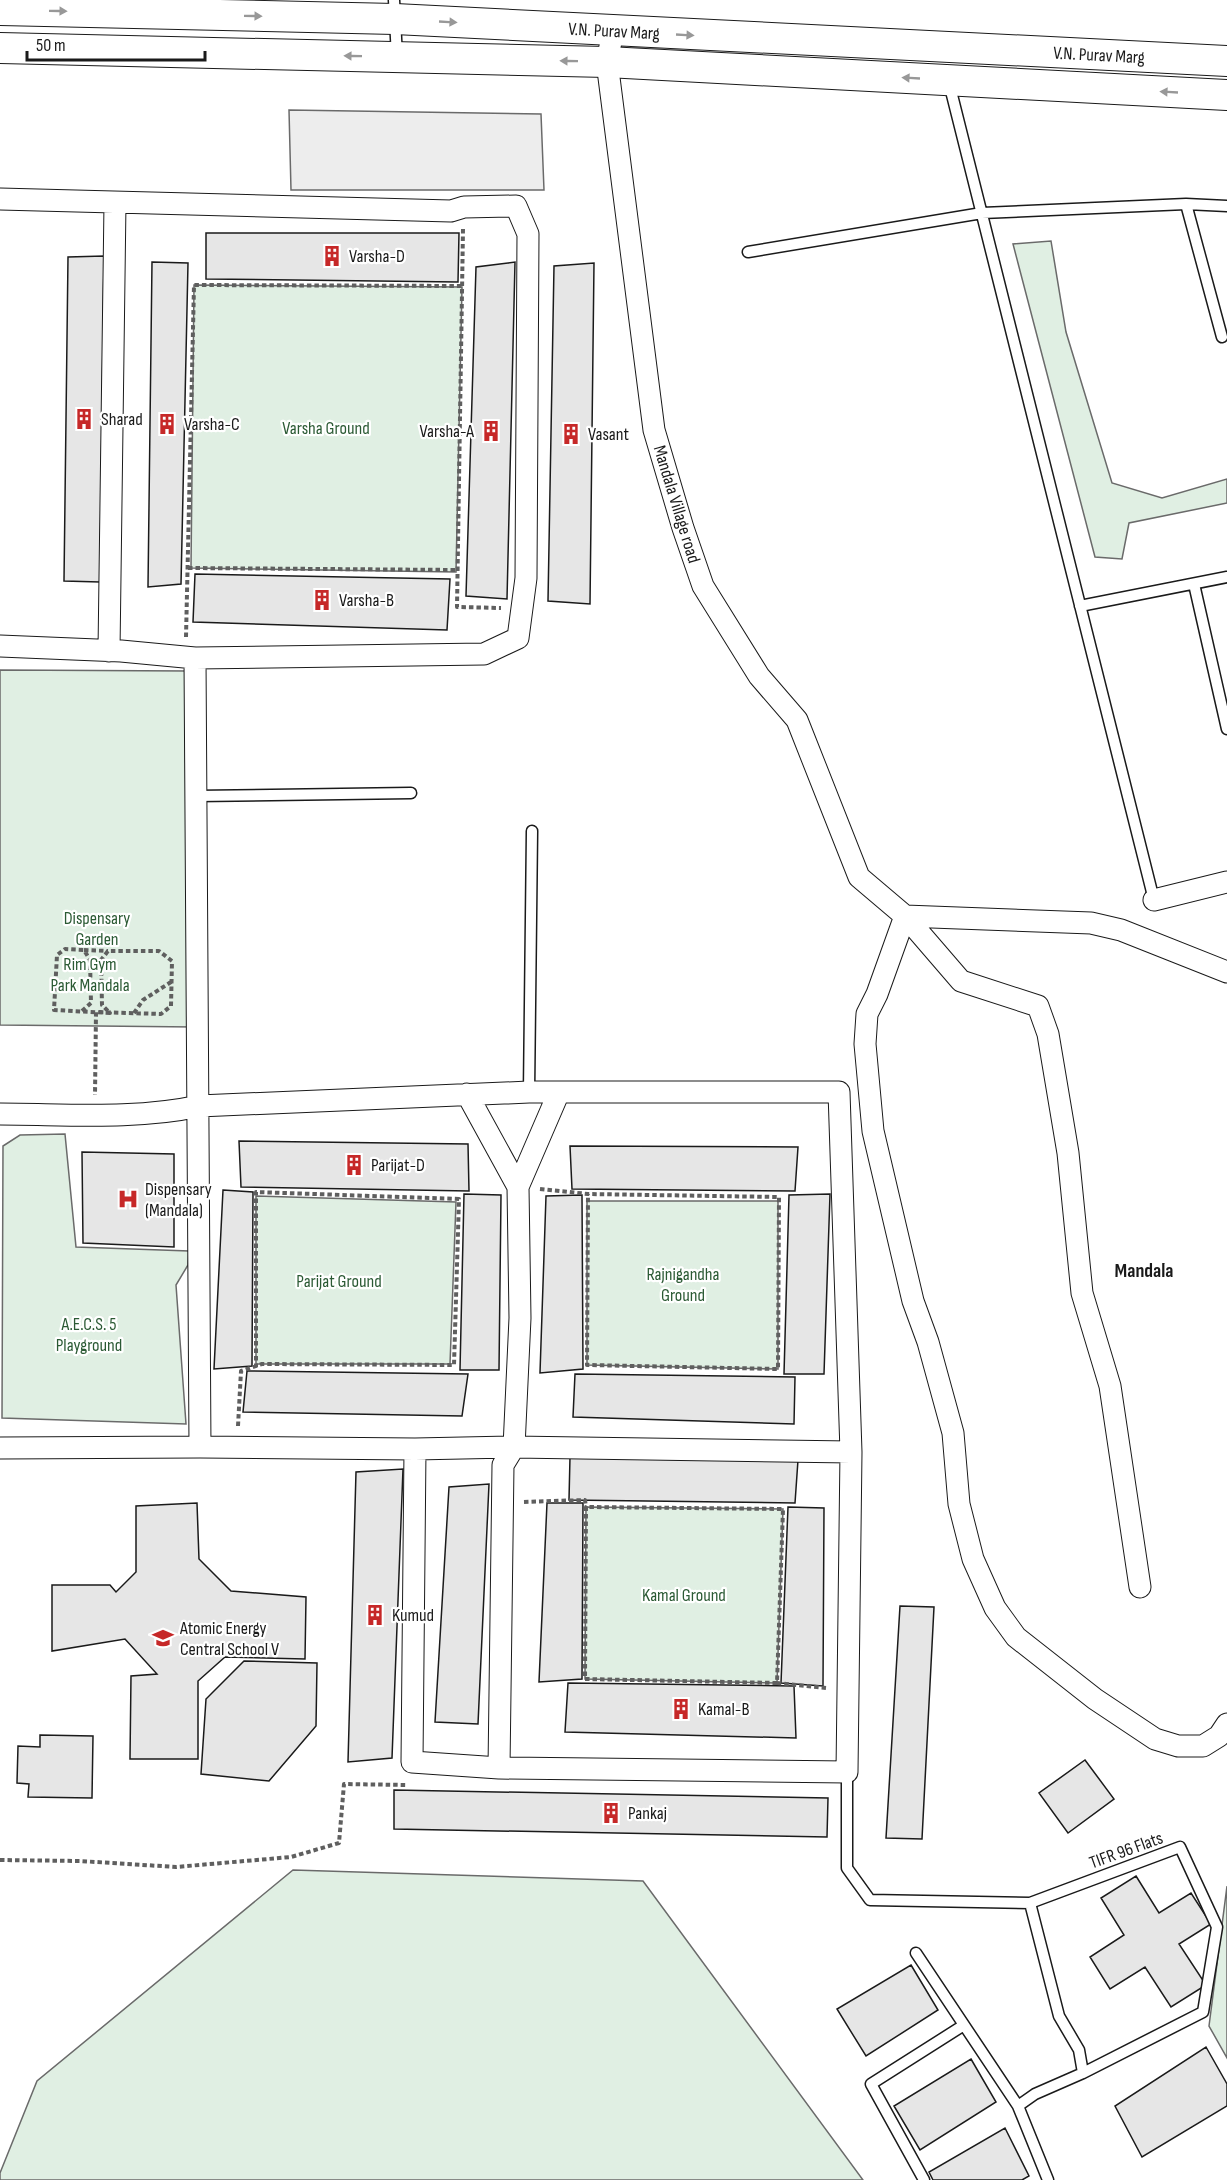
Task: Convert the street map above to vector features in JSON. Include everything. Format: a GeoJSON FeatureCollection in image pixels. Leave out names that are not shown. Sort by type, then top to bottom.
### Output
{"type":"FeatureCollection","features":[{"type":"Feature","properties":{"kind":"street","name":"V.N. Purav Marg"},"geometry":{"type":"LineString","coordinates":[[0,10],[395,10],[613,31],[1227,61]]}},
{"type":"Feature","properties":{"kind":"street","name":"Mandala Village road"},"geometry":{"type":"LineString","coordinates":[[613,31],[607,62],[654,430],[683,528],[703,586],[759,676],[796,720],[859,877],[905,916],[961,981],[1038,1006],[1048,1034],[1068,1153],[1082,1293],[1110,1386],[1140,1587]]}},
{"type":"Feature","properties":{"kind":"street","name":"V.N. Purav Marg"},"geometry":{"type":"LineString","coordinates":[[0,48],[607,62],[1227,95]]}},
{"type":"Feature","properties":{"kind":"street"},"geometry":{"type":"LineString","coordinates":[[1018,52],[1018,84]]}},
{"type":"Feature","properties":{"kind":"street"},"geometry":{"type":"LineString","coordinates":[[0,199],[451,211],[464,207],[516,206],[528,234],[526,566],[518,638],[484,654],[191,658],[110,651],[0,646]]}},
{"type":"Feature","properties":{"kind":"street"},"geometry":{"type":"LineString","coordinates":[[110,651],[115,203]]}},
{"type":"Feature","properties":{"kind":"street"},"geometry":{"type":"LineString","coordinates":[[191,658],[196,796],[200,1447]]}},
{"type":"Feature","properties":{"kind":"street"},"geometry":{"type":"LineString","coordinates":[[1154,900],[1227,882]]}},
{"type":"Feature","properties":{"kind":"street"},"geometry":{"type":"LineString","coordinates":[[1227,972],[1120,930],[1091,923],[905,916],[877,994],[867,1014],[865,1044],[873,1131],[913,1300],[928,1342],[953,1434],[959,1504],[973,1559],[995,1608],[1016,1637],[1095,1699],[1155,1739],[1178,1746],[1203,1746],[1219,1736],[1227,1724]]}},
{"type":"Feature","properties":{"kind":"street"},"geometry":{"type":"LineString","coordinates":[[0,1114],[171,1112],[199,1106],[529,1092],[839,1092],[851,1452],[847,1772],[499,1768],[412,1762],[415,1449]]}},
{"type":"Feature","properties":{"kind":"street"},"geometry":{"type":"LineString","coordinates":[[499,1768],[503,1465],[514,1447],[520,1318],[518,1187],[559,1092]]}},
{"type":"Feature","properties":{"kind":"street"},"geometry":{"type":"LineString","coordinates":[[467,1094],[518,1187]]}},
{"type":"Feature","properties":{"kind":"street"},"geometry":{"type":"LineString","coordinates":[[0,1448],[415,1449],[514,1447],[851,1452]]}},
{"type":"Feature","properties":{"kind":"lane"},"geometry":{"type":"LineString","coordinates":[[395,10],[397,57]]}},
{"type":"Feature","properties":{"kind":"lane"},"geometry":{"type":"LineString","coordinates":[[948,80],[1154,900]]}},
{"type":"Feature","properties":{"kind":"lane"},"geometry":{"type":"LineString","coordinates":[[1186,204],[1222,337]]}},
{"type":"Feature","properties":{"kind":"lane"},"geometry":{"type":"LineString","coordinates":[[748,252],[982,213],[1186,204],[1227,206]]}},
{"type":"Feature","properties":{"kind":"lane"},"geometry":{"type":"LineString","coordinates":[[1080,606],[1227,577]]}},
{"type":"Feature","properties":{"kind":"lane"},"geometry":{"type":"LineString","coordinates":[[1194,584],[1227,729]]}},
{"type":"Feature","properties":{"kind":"lane"},"geometry":{"type":"LineString","coordinates":[[196,796],[411,793]]}},
{"type":"Feature","properties":{"kind":"lane"},"geometry":{"type":"LineString","coordinates":[[529,1092],[532,831]]}},
{"type":"Feature","properties":{"kind":"lane"},"geometry":{"type":"LineString","coordinates":[[847,1772],[847,1868],[870,1900],[1030,1903],[1059,2016],[1079,2050],[1083,2073],[1035,2094],[1018,2106]]}},
{"type":"Feature","properties":{"kind":"lane","name":"TIFR 96 Flats"},"geometry":{"type":"LineString","coordinates":[[1030,1903],[1180,1847],[1217,1927],[1203,2012],[1083,2073]]}},
{"type":"Feature","properties":{"kind":"lane"},"geometry":{"type":"LineString","coordinates":[[916,1953],[1018,2106],[1048,2180]]}},
{"type":"Feature","properties":{"kind":"lane"},"geometry":{"type":"LineString","coordinates":[[924,2180],[871,2084],[964,2025]]}},
{"type":"Feature","properties":{"kind":"path"},"geometry":{"type":"LineString","coordinates":[[464,207],[457,607],[523,609]]}},
{"type":"Feature","properties":{"kind":"path"},"geometry":{"type":"LineString","coordinates":[[191,658],[188,568],[194,285],[462,286]]}},
{"type":"Feature","properties":{"kind":"path"},"geometry":{"type":"LineString","coordinates":[[188,568],[458,570]]}},
{"type":"Feature","properties":{"kind":"path"},"geometry":{"type":"LineString","coordinates":[[65,949],[84,950],[159,951],[172,961],[171,1006],[161,1014],[54,1010],[57,955],[65,949]]}},
{"type":"Feature","properties":{"kind":"path"},"geometry":{"type":"LineString","coordinates":[[82,1011],[91,1003],[90,960],[84,950]]}},
{"type":"Feature","properties":{"kind":"path"},"geometry":{"type":"LineString","coordinates":[[108,951],[101,960],[102,1005],[110,1013]]}},
{"type":"Feature","properties":{"kind":"path"},"geometry":{"type":"LineString","coordinates":[[134,1013],[143,1000],[171,981]]}},
{"type":"Feature","properties":{"kind":"path"},"geometry":{"type":"LineString","coordinates":[[95,1114],[96,1012],[110,1013]]}},
{"type":"Feature","properties":{"kind":"path"},"geometry":{"type":"LineString","coordinates":[[518,1187],[588,1194],[778,1197],[777,1369],[587,1365],[588,1194]]}},
{"type":"Feature","properties":{"kind":"path"},"geometry":{"type":"LineString","coordinates":[[237,1448],[241,1371],[256,1366],[262,1364],[454,1365],[459,1199],[256,1192],[256,1366]]}},
{"type":"Feature","properties":{"kind":"path"},"geometry":{"type":"LineString","coordinates":[[502,1502],[585,1500],[585,1679],[777,1683],[848,1690]]}},
{"type":"Feature","properties":{"kind":"path"},"geometry":{"type":"LineString","coordinates":[[586,1507],[783,1509],[777,1683]]}},
{"type":"Feature","properties":{"kind":"path"},"geometry":{"type":"LineString","coordinates":[[0,1860],[80,1861],[176,1868],[291,1857],[339,1843]]}},
{"type":"Feature","properties":{"kind":"green space"},"geometry":{"type":"Polygon","coordinates":[[[1051,241],[1066,332],[1112,483],[1162,498],[1227,479],[1227,503],[1129,523],[1122,559],[1095,557],[1013,244],[1051,241]]]}},
{"type":"Feature","properties":{"kind":"green space","name":"Varsha Ground"},"geometry":{"type":"Polygon","coordinates":[[[194,285],[462,287],[456,572],[191,568],[194,285]]]}},
{"type":"Feature","properties":{"kind":"green space","name":"Dispensary Garden"},"geometry":{"type":"Polygon","coordinates":[[[0,670],[189,671],[195,1027],[0,1025],[0,670]]]}},
{"type":"Feature","properties":{"kind":"green space","name":"A.E.C.S. 5 Playground"},"geometry":{"type":"Polygon","coordinates":[[[65,1134],[76,1247],[189,1251],[188,1265],[176,1285],[186,1424],[2,1418],[3,1146],[20,1135],[65,1134]]]}},
{"type":"Feature","properties":{"kind":"green space","name":"Parijat Ground"},"geometry":{"type":"Polygon","coordinates":[[[256,1196],[456,1202],[450,1364],[256,1364],[256,1196]]]}},
{"type":"Feature","properties":{"kind":"green space","name":"Rajnigandha Ground"},"geometry":{"type":"Polygon","coordinates":[[[587,1201],[778,1201],[778,1369],[587,1365],[587,1201]]]}},
{"type":"Feature","properties":{"kind":"green space","name":"Kamal Ground"},"geometry":{"type":"Polygon","coordinates":[[[586,1507],[783,1509],[777,1683],[585,1679],[586,1507]]]}},
{"type":"Feature","properties":{"kind":"green space"},"geometry":{"type":"Polygon","coordinates":[[[293,1870],[643,1881],[863,2180],[0,2180],[0,2173],[37,2081],[293,1870]]]}},
{"type":"Feature","properties":{"kind":"green space"},"geometry":{"type":"Polygon","coordinates":[[[1227,1886],[1227,2058],[1209,2026],[1227,1886]]]}},
{"type":"Feature","properties":{"kind":"shaded area"},"geometry":{"type":"Polygon","coordinates":[[[289,110],[541,114],[544,190],[291,190],[289,110]]]}},
{"type":"Feature","properties":{"kind":"building","name":"Varsha-D"},"geometry":{"type":"Polygon","coordinates":[[[206,233],[459,233],[458,282],[206,279],[206,233]]]}},
{"type":"Feature","properties":{"kind":"building","name":"Sharad"},"geometry":{"type":"Polygon","coordinates":[[[104,256],[100,582],[64,581],[68,257],[104,256]]]}},
{"type":"Feature","properties":{"kind":"building","name":"Varsha-C"},"geometry":{"type":"Polygon","coordinates":[[[152,262],[188,263],[181,584],[148,587],[152,262]]]}},
{"type":"Feature","properties":{"kind":"building","name":"Varsha-A"},"geometry":{"type":"Polygon","coordinates":[[[515,262],[507,599],[466,596],[476,267],[515,262]]]}},
{"type":"Feature","properties":{"kind":"building","name":"Vasant"},"geometry":{"type":"Polygon","coordinates":[[[594,263],[590,604],[548,601],[554,266],[594,263]]]}},
{"type":"Feature","properties":{"kind":"building","name":"Varsha-B"},"geometry":{"type":"Polygon","coordinates":[[[195,574],[450,579],[447,630],[193,622],[195,574]]]}},
{"type":"Feature","properties":{"kind":"building","name":"Parijat-D"},"geometry":{"type":"Polygon","coordinates":[[[239,1141],[468,1144],[469,1191],[241,1187],[239,1141]]]}},
{"type":"Feature","properties":{"kind":"building"},"geometry":{"type":"Polygon","coordinates":[[[570,1146],[798,1147],[795,1191],[572,1189],[570,1146]]]}},
{"type":"Feature","properties":{"kind":"building","name":"Dispensary (Mandala)"},"geometry":{"type":"Polygon","coordinates":[[[82,1152],[174,1154],[174,1247],[83,1243],[82,1152]]]}},
{"type":"Feature","properties":{"kind":"building"},"geometry":{"type":"Polygon","coordinates":[[[223,1190],[253,1192],[252,1366],[214,1369],[223,1190]]]}},
{"type":"Feature","properties":{"kind":"building"},"geometry":{"type":"Polygon","coordinates":[[[464,1194],[501,1195],[499,1370],[460,1370],[464,1194]]]}},
{"type":"Feature","properties":{"kind":"building"},"geometry":{"type":"Polygon","coordinates":[[[830,1194],[824,1374],[784,1374],[789,1195],[830,1194]]]}},
{"type":"Feature","properties":{"kind":"building"},"geometry":{"type":"Polygon","coordinates":[[[582,1195],[583,1369],[540,1373],[546,1196],[582,1195]]]}},
{"type":"Feature","properties":{"kind":"building"},"geometry":{"type":"Polygon","coordinates":[[[247,1371],[468,1374],[462,1416],[243,1412],[247,1371]]]}},
{"type":"Feature","properties":{"kind":"building"},"geometry":{"type":"Polygon","coordinates":[[[575,1374],[795,1377],[794,1424],[573,1417],[575,1374]]]}},
{"type":"Feature","properties":{"kind":"building"},"geometry":{"type":"Polygon","coordinates":[[[570,1457],[798,1460],[795,1503],[569,1500],[570,1457]]]}},
{"type":"Feature","properties":{"kind":"building","name":"Kumud"},"geometry":{"type":"Polygon","coordinates":[[[403,1469],[392,1758],[348,1762],[356,1472],[403,1469]]]}},
{"type":"Feature","properties":{"kind":"building"},"geometry":{"type":"Polygon","coordinates":[[[489,1484],[478,1724],[435,1722],[449,1487],[489,1484]]]}},
{"type":"Feature","properties":{"kind":"building"},"geometry":{"type":"Polygon","coordinates":[[[197,1503],[199,1559],[231,1591],[306,1597],[305,1659],[225,1657],[198,1681],[198,1759],[130,1759],[131,1676],[157,1674],[125,1639],[52,1651],[52,1585],[110,1585],[116,1592],[136,1572],[136,1506],[197,1503]]]}},
{"type":"Feature","properties":{"kind":"building"},"geometry":{"type":"Polygon","coordinates":[[[547,1503],[583,1503],[582,1679],[539,1682],[547,1503]]]}},
{"type":"Feature","properties":{"kind":"building"},"geometry":{"type":"Polygon","coordinates":[[[788,1507],[824,1508],[823,1686],[781,1683],[788,1507]]]}},
{"type":"Feature","properties":{"kind":"building"},"geometry":{"type":"Polygon","coordinates":[[[900,1606],[934,1607],[922,1839],[886,1838],[900,1606]]]}},
{"type":"Feature","properties":{"kind":"building"},"geometry":{"type":"Polygon","coordinates":[[[244,1661],[317,1663],[316,1726],[269,1781],[201,1774],[206,1699],[244,1661]]]}},
{"type":"Feature","properties":{"kind":"building","name":"Kamal-B"},"geometry":{"type":"Polygon","coordinates":[[[568,1683],[794,1686],[796,1738],[565,1732],[568,1683]]]}},
{"type":"Feature","properties":{"kind":"building"},"geometry":{"type":"Polygon","coordinates":[[[40,1735],[93,1736],[92,1798],[28,1797],[29,1784],[17,1783],[18,1746],[40,1747],[40,1735]]]}},
{"type":"Feature","properties":{"kind":"building"},"geometry":{"type":"Polygon","coordinates":[[[1085,1760],[1114,1799],[1068,1833],[1039,1793],[1085,1760]]]}},
{"type":"Feature","properties":{"kind":"building","name":"Pankaj"},"geometry":{"type":"Polygon","coordinates":[[[394,1790],[828,1798],[827,1837],[394,1829],[394,1790]]]}},
{"type":"Feature","properties":{"kind":"building"},"geometry":{"type":"Polygon","coordinates":[[[1136,1876],[1159,1913],[1191,1893],[1211,1924],[1179,1944],[1206,1985],[1171,2007],[1145,1967],[1110,1989],[1090,1957],[1124,1935],[1101,1898],[1136,1876]]]}},
{"type":"Feature","properties":{"kind":"building"},"geometry":{"type":"Polygon","coordinates":[[[911,1965],[938,2010],[866,2056],[837,2009],[911,1965]]]}},
{"type":"Feature","properties":{"kind":"building"},"geometry":{"type":"Polygon","coordinates":[[[1206,2047],[1227,2084],[1227,2106],[1142,2157],[1115,2106],[1206,2047]]]}},
{"type":"Feature","properties":{"kind":"building"},"geometry":{"type":"Polygon","coordinates":[[[971,2059],[996,2102],[920,2150],[894,2106],[971,2059]]]}},
{"type":"Feature","properties":{"kind":"building"},"geometry":{"type":"Polygon","coordinates":[[[1005,2128],[1029,2176],[1022,2180],[933,2180],[929,2172],[1005,2128]]]}},
{"type":"Feature","properties":{"kind":"place","name":"Varsha-D"},"geometry":{"type":"Point","coordinates":[332,256]}},
{"type":"Feature","properties":{"kind":"place","name":"Sharad"},"geometry":{"type":"Point","coordinates":[84,419]}},
{"type":"Feature","properties":{"kind":"place","name":"Varsha-C"},"geometry":{"type":"Point","coordinates":[167,424]}},
{"type":"Feature","properties":{"kind":"place","name":"Varsha-A"},"geometry":{"type":"Point","coordinates":[491,431]}},
{"type":"Feature","properties":{"kind":"place","name":"Vasant"},"geometry":{"type":"Point","coordinates":[571,434]}},
{"type":"Feature","properties":{"kind":"place","name":"Varsha-B"},"geometry":{"type":"Point","coordinates":[322,600]}},
{"type":"Feature","properties":{"kind":"place","name":"Parijat-D"},"geometry":{"type":"Point","coordinates":[354,1165]}},
{"type":"Feature","properties":{"kind":"place","name":"Dispensary (Mandala)"},"geometry":{"type":"Point","coordinates":[128,1199]}},
{"type":"Feature","properties":{"kind":"place","name":"Kumud"},"geometry":{"type":"Point","coordinates":[375,1615]}},
{"type":"Feature","properties":{"kind":"place","name":"Atomic Energy Central School V"},"geometry":{"type":"Point","coordinates":[163,1638]}},
{"type":"Feature","properties":{"kind":"place","name":"Kamal-B"},"geometry":{"type":"Point","coordinates":[681,1709]}},
{"type":"Feature","properties":{"kind":"place","name":"Pankaj"},"geometry":{"type":"Point","coordinates":[611,1813]}},
{"type":"Feature","properties":{"kind":"district","name":"Mandala"},"geometry":{"type":"Point","coordinates":[1144,1270]}},
{"type":"Feature","properties":{"kind":"park label","name":"Rim Gym Park Mandala"},"geometry":{"type":"Point","coordinates":[90,974]}}]}
